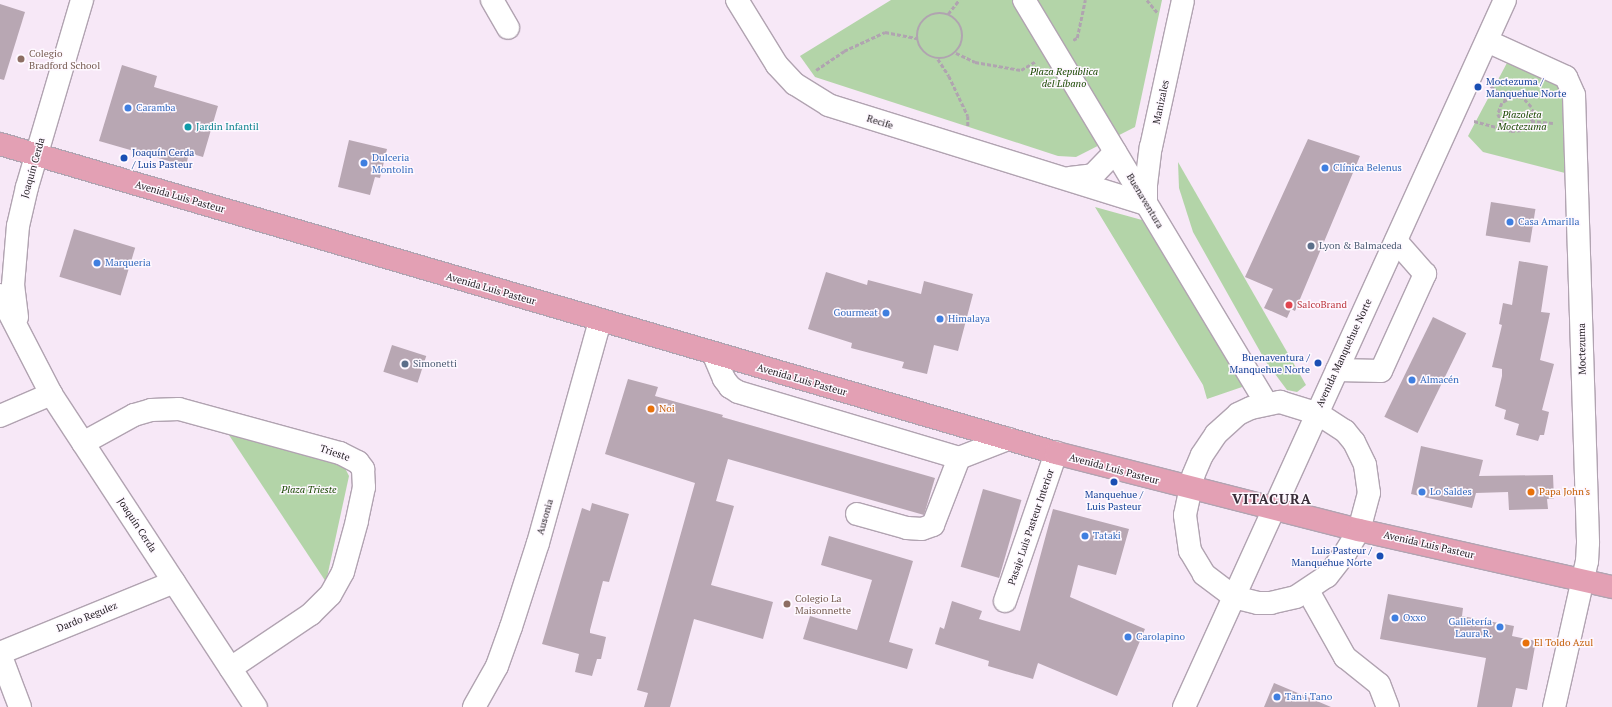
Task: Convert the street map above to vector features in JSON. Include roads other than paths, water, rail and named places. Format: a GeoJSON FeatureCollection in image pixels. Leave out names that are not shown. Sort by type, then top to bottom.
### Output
{"type":"FeatureCollection","features":[{"type":"Feature","properties":{"kind":"main road","name":"Avenida Luis Pasteur"},"geometry":{"type":"LineString","coordinates":[[0,144],[600,321],[1056,453],[1190,489],[1360,530],[1612,587]]}},
{"type":"Feature","properties":{"kind":"street","name":"Joaquín Cerda"},"geometry":{"type":"LineString","coordinates":[[22,340],[13,284],[15,245],[27,187],[82,0]]}},
{"type":"Feature","properties":{"kind":"street"},"geometry":{"type":"LineString","coordinates":[[492,0],[508,28]]}},
{"type":"Feature","properties":{"kind":"street","name":"Recife"},"geometry":{"type":"LineString","coordinates":[[737,0],[777,65],[795,84],[815,99],[844,111],[1069,178],[1146,204]]}},
{"type":"Feature","properties":{"kind":"street","name":"Buenaventura"},"geometry":{"type":"LineString","coordinates":[[1024,0],[1266,403]]}},
{"type":"Feature","properties":{"kind":"street","name":"Manizales"},"geometry":{"type":"LineString","coordinates":[[1146,204],[1146,185],[1151,147],[1183,0]]}},
{"type":"Feature","properties":{"kind":"street","name":"Avenida Manquehue Norte"},"geometry":{"type":"LineString","coordinates":[[1184,707],[1505,0]]}},
{"type":"Feature","properties":{"kind":"street","name":"Moctezuma"},"geometry":{"type":"LineString","coordinates":[[1487,41],[1559,73],[1566,77],[1573,88],[1588,543],[1582,580],[1554,707]]}},
{"type":"Feature","properties":{"kind":"street","name":"Recife"},"geometry":{"type":"LineString","coordinates":[[1069,178],[1093,175],[1115,152]]}},
{"type":"Feature","properties":{"kind":"street"},"geometry":{"type":"LineString","coordinates":[[1337,370],[1381,371],[1426,274],[1396,241]]}},
{"type":"Feature","properties":{"kind":"street","name":"Joaquín Cerda"},"geometry":{"type":"LineString","coordinates":[[0,295],[51,394],[256,707]]}},
{"type":"Feature","properties":{"kind":"street","name":"Ausonia"},"geometry":{"type":"LineString","coordinates":[[474,707],[497,666],[511,627],[538,543],[600,321]]}},
{"type":"Feature","properties":{"kind":"street"},"geometry":{"type":"LineString","coordinates":[[713,353],[724,380],[730,387],[738,392],[959,458],[1008,439]]}},
{"type":"Feature","properties":{"kind":"street"},"geometry":{"type":"LineString","coordinates":[[0,416],[51,394]]}},
{"type":"Feature","properties":{"kind":"street"},"geometry":{"type":"LineString","coordinates":[[1266,403],[1295,405],[1317,413],[1345,431],[1354,442],[1365,465],[1369,493],[1360,530],[1340,562],[1308,592],[1272,603],[1234,597],[1204,574],[1190,551],[1185,515],[1190,489],[1202,455],[1216,434],[1238,414],[1266,403]]}},
{"type":"Feature","properties":{"kind":"street","name":"Trieste"},"geometry":{"type":"LineString","coordinates":[[83,443],[134,415],[151,410],[179,410],[340,452],[358,462],[363,469],[364,487],[357,521],[343,572],[330,595],[311,614],[231,668]]}},
{"type":"Feature","properties":{"kind":"street","name":"Pasaje Luis Pasteur Interior"},"geometry":{"type":"LineString","coordinates":[[1006,600],[1056,453]]}},
{"type":"Feature","properties":{"kind":"street"},"geometry":{"type":"LineString","coordinates":[[857,514],[907,528],[922,529],[933,525],[959,458]]}},
{"type":"Feature","properties":{"kind":"street","name":"Dardo Regulez"},"geometry":{"type":"LineString","coordinates":[[0,654],[174,582]]}},
{"type":"Feature","properties":{"kind":"street"},"geometry":{"type":"LineString","coordinates":[[1308,592],[1345,657],[1380,684],[1388,707]]}},
{"type":"Feature","properties":{"kind":"street"},"geometry":{"type":"LineString","coordinates":[[0,654],[20,707]]}},
{"type":"Feature","properties":{"kind":"place","name":"Colegio Bradford School"},"geometry":{"type":"Point","coordinates":[21,59]}},
{"type":"Feature","properties":{"kind":"place","name":"Moctezuma / Manquehue Norte"},"geometry":{"type":"Point","coordinates":[1478,87]}},
{"type":"Feature","properties":{"kind":"place","name":"Caramba"},"geometry":{"type":"Point","coordinates":[128,108]}},
{"type":"Feature","properties":{"kind":"place","name":"Jardin Infantil"},"geometry":{"type":"Point","coordinates":[188,127]}},
{"type":"Feature","properties":{"kind":"place","name":"Joaquín Cerda / Luis Pasteur"},"geometry":{"type":"Point","coordinates":[124,158]}},
{"type":"Feature","properties":{"kind":"place","name":"Dulceria Montolin"},"geometry":{"type":"Point","coordinates":[364,163]}},
{"type":"Feature","properties":{"kind":"place","name":"Clínica Belenus"},"geometry":{"type":"Point","coordinates":[1325,168]}},
{"type":"Feature","properties":{"kind":"place","name":"Casa Amarilla"},"geometry":{"type":"Point","coordinates":[1510,222]}},
{"type":"Feature","properties":{"kind":"place","name":"Lyon & Balmaceda"},"geometry":{"type":"Point","coordinates":[1311,246]}},
{"type":"Feature","properties":{"kind":"place","name":"Marqueria"},"geometry":{"type":"Point","coordinates":[97,263]}},
{"type":"Feature","properties":{"kind":"place","name":"SalcoBrand"},"geometry":{"type":"Point","coordinates":[1289,305]}},
{"type":"Feature","properties":{"kind":"place","name":"Gourmeat"},"geometry":{"type":"Point","coordinates":[886,313]}},
{"type":"Feature","properties":{"kind":"place","name":"Himalaya"},"geometry":{"type":"Point","coordinates":[940,319]}},
{"type":"Feature","properties":{"kind":"place","name":"Buenaventura / Manquehue Norte"},"geometry":{"type":"Point","coordinates":[1318,363]}},
{"type":"Feature","properties":{"kind":"place","name":"Simonetti"},"geometry":{"type":"Point","coordinates":[405,364]}},
{"type":"Feature","properties":{"kind":"place","name":"Almacén"},"geometry":{"type":"Point","coordinates":[1412,380]}},
{"type":"Feature","properties":{"kind":"place","name":"Noi"},"geometry":{"type":"Point","coordinates":[651,409]}},
{"type":"Feature","properties":{"kind":"place","name":"Manquehue / Luis Pasteur"},"geometry":{"type":"Point","coordinates":[1114,482]}},
{"type":"Feature","properties":{"kind":"place","name":"Lo Saldes"},"geometry":{"type":"Point","coordinates":[1422,492]}},
{"type":"Feature","properties":{"kind":"place","name":"Papa John's"},"geometry":{"type":"Point","coordinates":[1531,492]}},
{"type":"Feature","properties":{"kind":"place","name":"Tataki"},"geometry":{"type":"Point","coordinates":[1085,536]}},
{"type":"Feature","properties":{"kind":"place","name":"Luis Pasteur / Manquehue Norte"},"geometry":{"type":"Point","coordinates":[1380,556]}},
{"type":"Feature","properties":{"kind":"place","name":"Colegio La Maisonnette"},"geometry":{"type":"Point","coordinates":[787,604]}},
{"type":"Feature","properties":{"kind":"place","name":"Oxxo"},"geometry":{"type":"Point","coordinates":[1395,618]}},
{"type":"Feature","properties":{"kind":"place","name":"Galletería Laura R."},"geometry":{"type":"Point","coordinates":[1500,627]}},
{"type":"Feature","properties":{"kind":"place","name":"Carolapino"},"geometry":{"type":"Point","coordinates":[1128,637]}},
{"type":"Feature","properties":{"kind":"place","name":"El Toldo Azul"},"geometry":{"type":"Point","coordinates":[1526,643]}},
{"type":"Feature","properties":{"kind":"place","name":"Tan i Tano"},"geometry":{"type":"Point","coordinates":[1277,697]}},
{"type":"Feature","properties":{"kind":"district","name":"VITACURA"},"geometry":{"type":"Point","coordinates":[1272,499]}},
{"type":"Feature","properties":{"kind":"park label","name":"Plaza República del Líbano"},"geometry":{"type":"Point","coordinates":[1064,76]}},
{"type":"Feature","properties":{"kind":"park label","name":"Plazoleta Moctezuma"},"geometry":{"type":"Point","coordinates":[1522,120]}},
{"type":"Feature","properties":{"kind":"park label","name":"Plaza Trieste"},"geometry":{"type":"Point","coordinates":[309,490]}}]}
